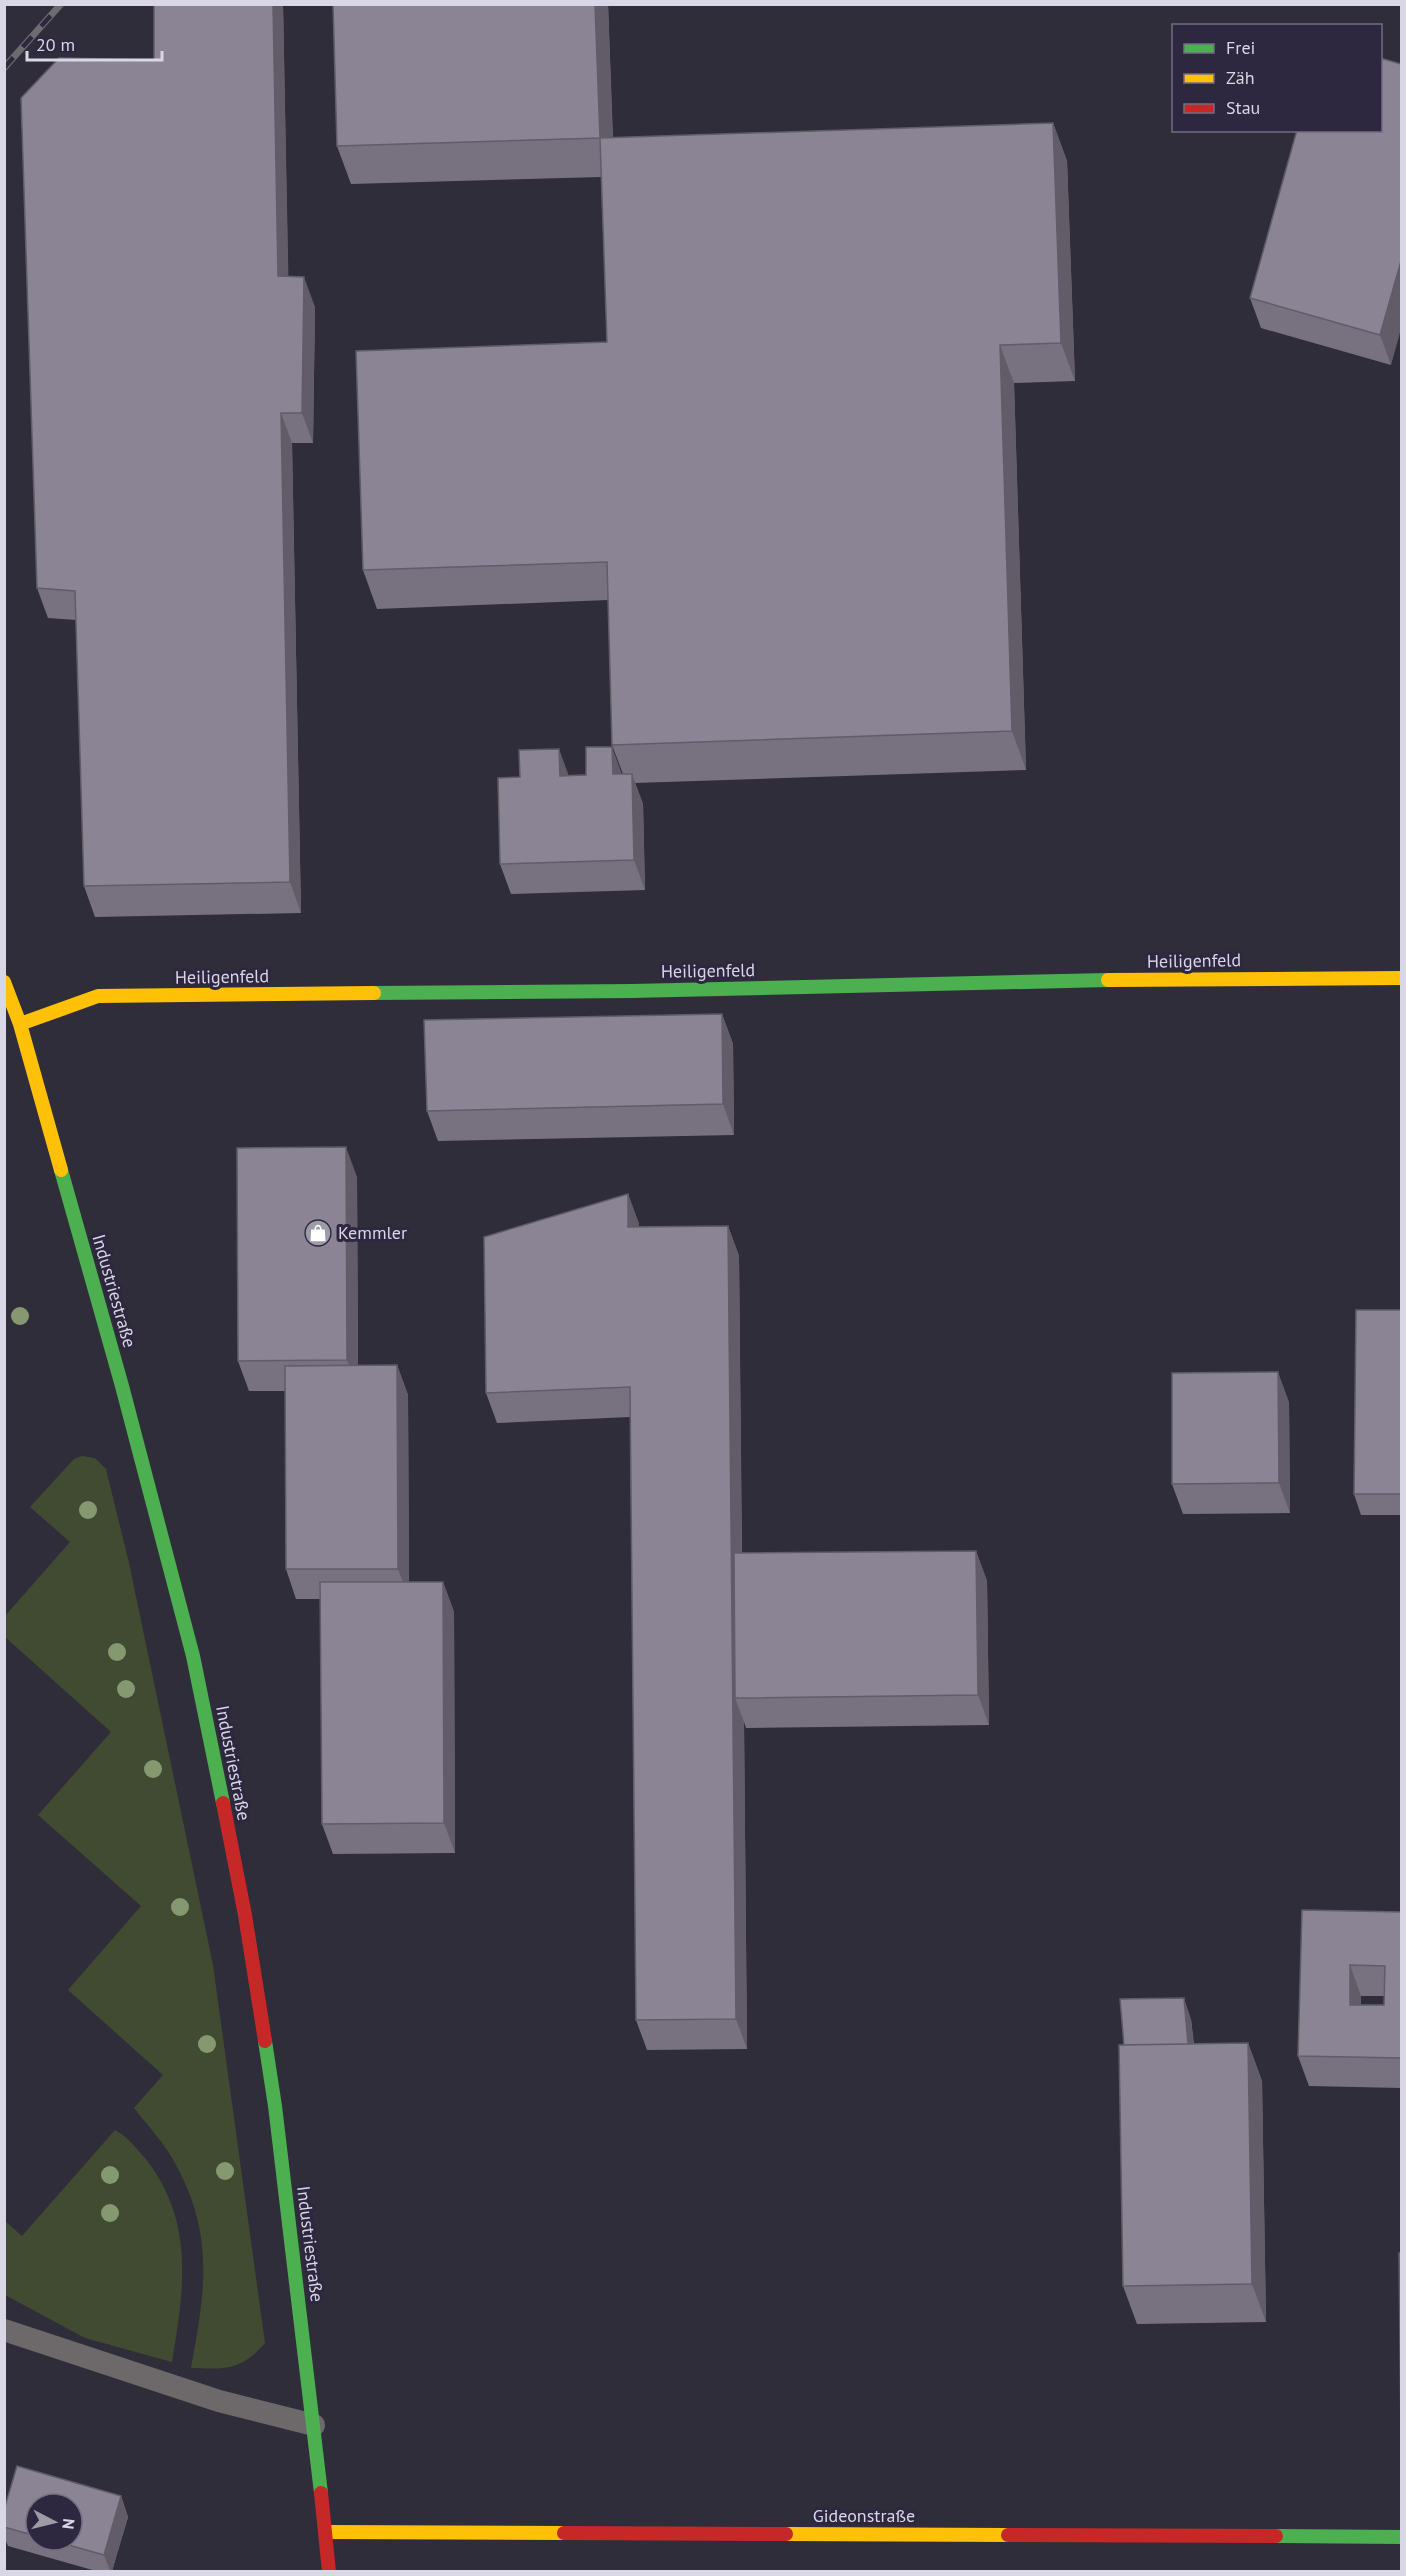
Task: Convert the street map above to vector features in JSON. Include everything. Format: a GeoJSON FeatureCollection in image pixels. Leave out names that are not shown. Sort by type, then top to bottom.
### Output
{"type":"FeatureCollection","features":[{"type":"Feature","properties":{"kind":"street","name":"Heiligenfeld"},"geometry":{"type":"LineString","coordinates":[[21,1024],[98,996],[632,991],[1217,978],[1401,978]]}},
{"type":"Feature","properties":{"kind":"street","name":"Industriestraße"},"geometry":{"type":"LineString","coordinates":[[4,982],[21,1024],[122,1386],[193,1656],[247,1926],[274,2106],[314,2425],[329,2571]]}},
{"type":"Feature","properties":{"kind":"street","name":"Gideonstraße"},"geometry":{"type":"LineString","coordinates":[[326,2532],[1401,2537]]}},
{"type":"Feature","properties":{"kind":"lane"},"geometry":{"type":"LineString","coordinates":[[4,2330],[208,2398],[314,2425]]}},
{"type":"Feature","properties":{"kind":"green space"},"geometry":{"type":"Polygon","coordinates":[[[82,1456],[95,1458],[106,1469],[129,1563],[213,1965],[265,2343],[248,2359],[223,2368],[191,2368],[203,2289],[201,2240],[196,2215],[188,2190],[171,2156],[134,2108],[163,2075],[68,1990],[141,1906],[38,1815],[111,1732],[5,1637],[5,1616],[70,1542],[30,1507],[74,1459],[82,1456]]]}},
{"type":"Feature","properties":{"kind":"green space"},"geometry":{"type":"Polygon","coordinates":[[[115,2130],[135,2146],[161,2182],[172,2206],[179,2231],[182,2282],[172,2362],[85,2338],[5,2295],[5,2221],[22,2236],[115,2130]]]}},
{"type":"Feature","properties":{"kind":"building"},"geometry":{"type":"Polygon","coordinates":[[[154,4],[273,4],[278,276],[304,277],[302,413],[281,413],[290,882],[84,886],[75,591],[37,588],[21,98],[59,58],[154,60],[154,4]]]}},
{"type":"Feature","properties":{"kind":"building"},"geometry":{"type":"Polygon","coordinates":[[[333,4],[595,4],[600,138],[337,146],[333,4]]]}},
{"type":"Feature","properties":{"kind":"building"},"geometry":{"type":"Polygon","coordinates":[[[1382,59],[1401,64],[1401,261],[1380,335],[1250,298],[1296,132],[1382,132],[1382,59]]]}},
{"type":"Feature","properties":{"kind":"building"},"geometry":{"type":"Polygon","coordinates":[[[1053,123],[1061,343],[1000,345],[1012,731],[612,745],[607,562],[363,570],[356,351],[607,342],[600,138],[1053,123]]]}},
{"type":"Feature","properties":{"kind":"building"},"geometry":{"type":"Polygon","coordinates":[[[586,747],[612,747],[613,774],[632,774],[634,860],[500,864],[498,778],[520,777],[519,750],[559,749],[560,776],[586,775],[586,747]]]}},
{"type":"Feature","properties":{"kind":"building"},"geometry":{"type":"Polygon","coordinates":[[[722,1014],[723,1104],[427,1111],[424,1020],[722,1014]]]}},
{"type":"Feature","properties":{"kind":"building"},"geometry":{"type":"Polygon","coordinates":[[[346,1147],[347,1360],[238,1361],[237,1148],[346,1147]]]}},
{"type":"Feature","properties":{"kind":"building"},"geometry":{"type":"Polygon","coordinates":[[[628,1194],[628,1227],[728,1226],[736,2019],[636,2020],[630,1387],[486,1393],[484,1237],[628,1194]]]}},
{"type":"Feature","properties":{"kind":"building"},"geometry":{"type":"Polygon","coordinates":[[[1356,1310],[1401,1310],[1401,1494],[1354,1494],[1356,1310]]]}},
{"type":"Feature","properties":{"kind":"building"},"geometry":{"type":"Polygon","coordinates":[[[397,1365],[398,1569],[286,1569],[285,1366],[397,1365]]]}},
{"type":"Feature","properties":{"kind":"building"},"geometry":{"type":"Polygon","coordinates":[[[1278,1372],[1279,1483],[1172,1484],[1172,1373],[1278,1372]]]}},
{"type":"Feature","properties":{"kind":"building"},"geometry":{"type":"Polygon","coordinates":[[[976,1551],[978,1695],[735,1698],[734,1553],[976,1551]]]}},
{"type":"Feature","properties":{"kind":"building"},"geometry":{"type":"Polygon","coordinates":[[[320,1582],[443,1582],[444,1823],[322,1824],[320,1582]]]}},
{"type":"Feature","properties":{"kind":"building"},"geometry":{"type":"Polygon","coordinates":[[[1302,1910],[1401,1912],[1401,2058],[1298,2056],[1302,1910]],[[1350,1965],[1350,2005],[1384,2005],[1385,1966],[1350,1965]]]}},
{"type":"Feature","properties":{"kind":"building"},"geometry":{"type":"Polygon","coordinates":[[[1184,1998],[1188,2044],[1124,2045],[1120,1999],[1184,1998]]]}},
{"type":"Feature","properties":{"kind":"building"},"geometry":{"type":"Polygon","coordinates":[[[1248,2043],[1252,2284],[1123,2286],[1119,2045],[1248,2043]]]}},
{"type":"Feature","properties":{"kind":"building"},"geometry":{"type":"Polygon","coordinates":[[[1399,2253],[1401,2253],[1401,2433],[1399,2253]]]}},
{"type":"Feature","properties":{"kind":"building"},"geometry":{"type":"Polygon","coordinates":[[[17,2466],[121,2496],[104,2555],[84,2549],[84,2492],[24,2492],[24,2533],[4,2527],[4,2510],[17,2466]]]}},
{"type":"Feature","properties":{"kind":"railway"},"geometry":{"type":"LineString","coordinates":[[4,68],[61,4]]}},
{"type":"Feature","properties":{"kind":"traffic: fast"},"geometry":{"type":"LineString","coordinates":[[374,993],[632,991],[1108,980]]}},
{"type":"Feature","properties":{"kind":"traffic: fast"},"geometry":{"type":"LineString","coordinates":[[61,1170],[122,1386],[193,1656],[223,1803]]}},
{"type":"Feature","properties":{"kind":"traffic: fast"},"geometry":{"type":"LineString","coordinates":[[265,2041],[275,2106],[321,2493]]}},
{"type":"Feature","properties":{"kind":"traffic: fast"},"geometry":{"type":"LineString","coordinates":[[1276,2536],[1402,2537]]}},
{"type":"Feature","properties":{"kind":"traffic: slow"},"geometry":{"type":"LineString","coordinates":[[1108,980],[1402,978]]}},
{"type":"Feature","properties":{"kind":"traffic: slow"},"geometry":{"type":"LineString","coordinates":[[4,982],[20,1024],[61,1170]]}},
{"type":"Feature","properties":{"kind":"traffic: slow"},"geometry":{"type":"LineString","coordinates":[[20,1024],[98,996],[374,993]]}},
{"type":"Feature","properties":{"kind":"traffic: slow"},"geometry":{"type":"LineString","coordinates":[[326,2532],[564,2533]]}},
{"type":"Feature","properties":{"kind":"traffic: slow"},"geometry":{"type":"LineString","coordinates":[[786,2534],[1008,2535]]}},
{"type":"Feature","properties":{"kind":"traffic: jam"},"geometry":{"type":"LineString","coordinates":[[223,1803],[245,1915],[265,2041]]}},
{"type":"Feature","properties":{"kind":"traffic: jam"},"geometry":{"type":"LineString","coordinates":[[321,2493],[329,2572]]}},
{"type":"Feature","properties":{"kind":"traffic: jam"},"geometry":{"type":"LineString","coordinates":[[564,2533],[786,2534]]}},
{"type":"Feature","properties":{"kind":"traffic: jam"},"geometry":{"type":"LineString","coordinates":[[1008,2535],[1276,2536]]}},
{"type":"Feature","properties":{"kind":"place","name":"Kemmler"},"geometry":{"type":"Point","coordinates":[318,1233]}}]}
